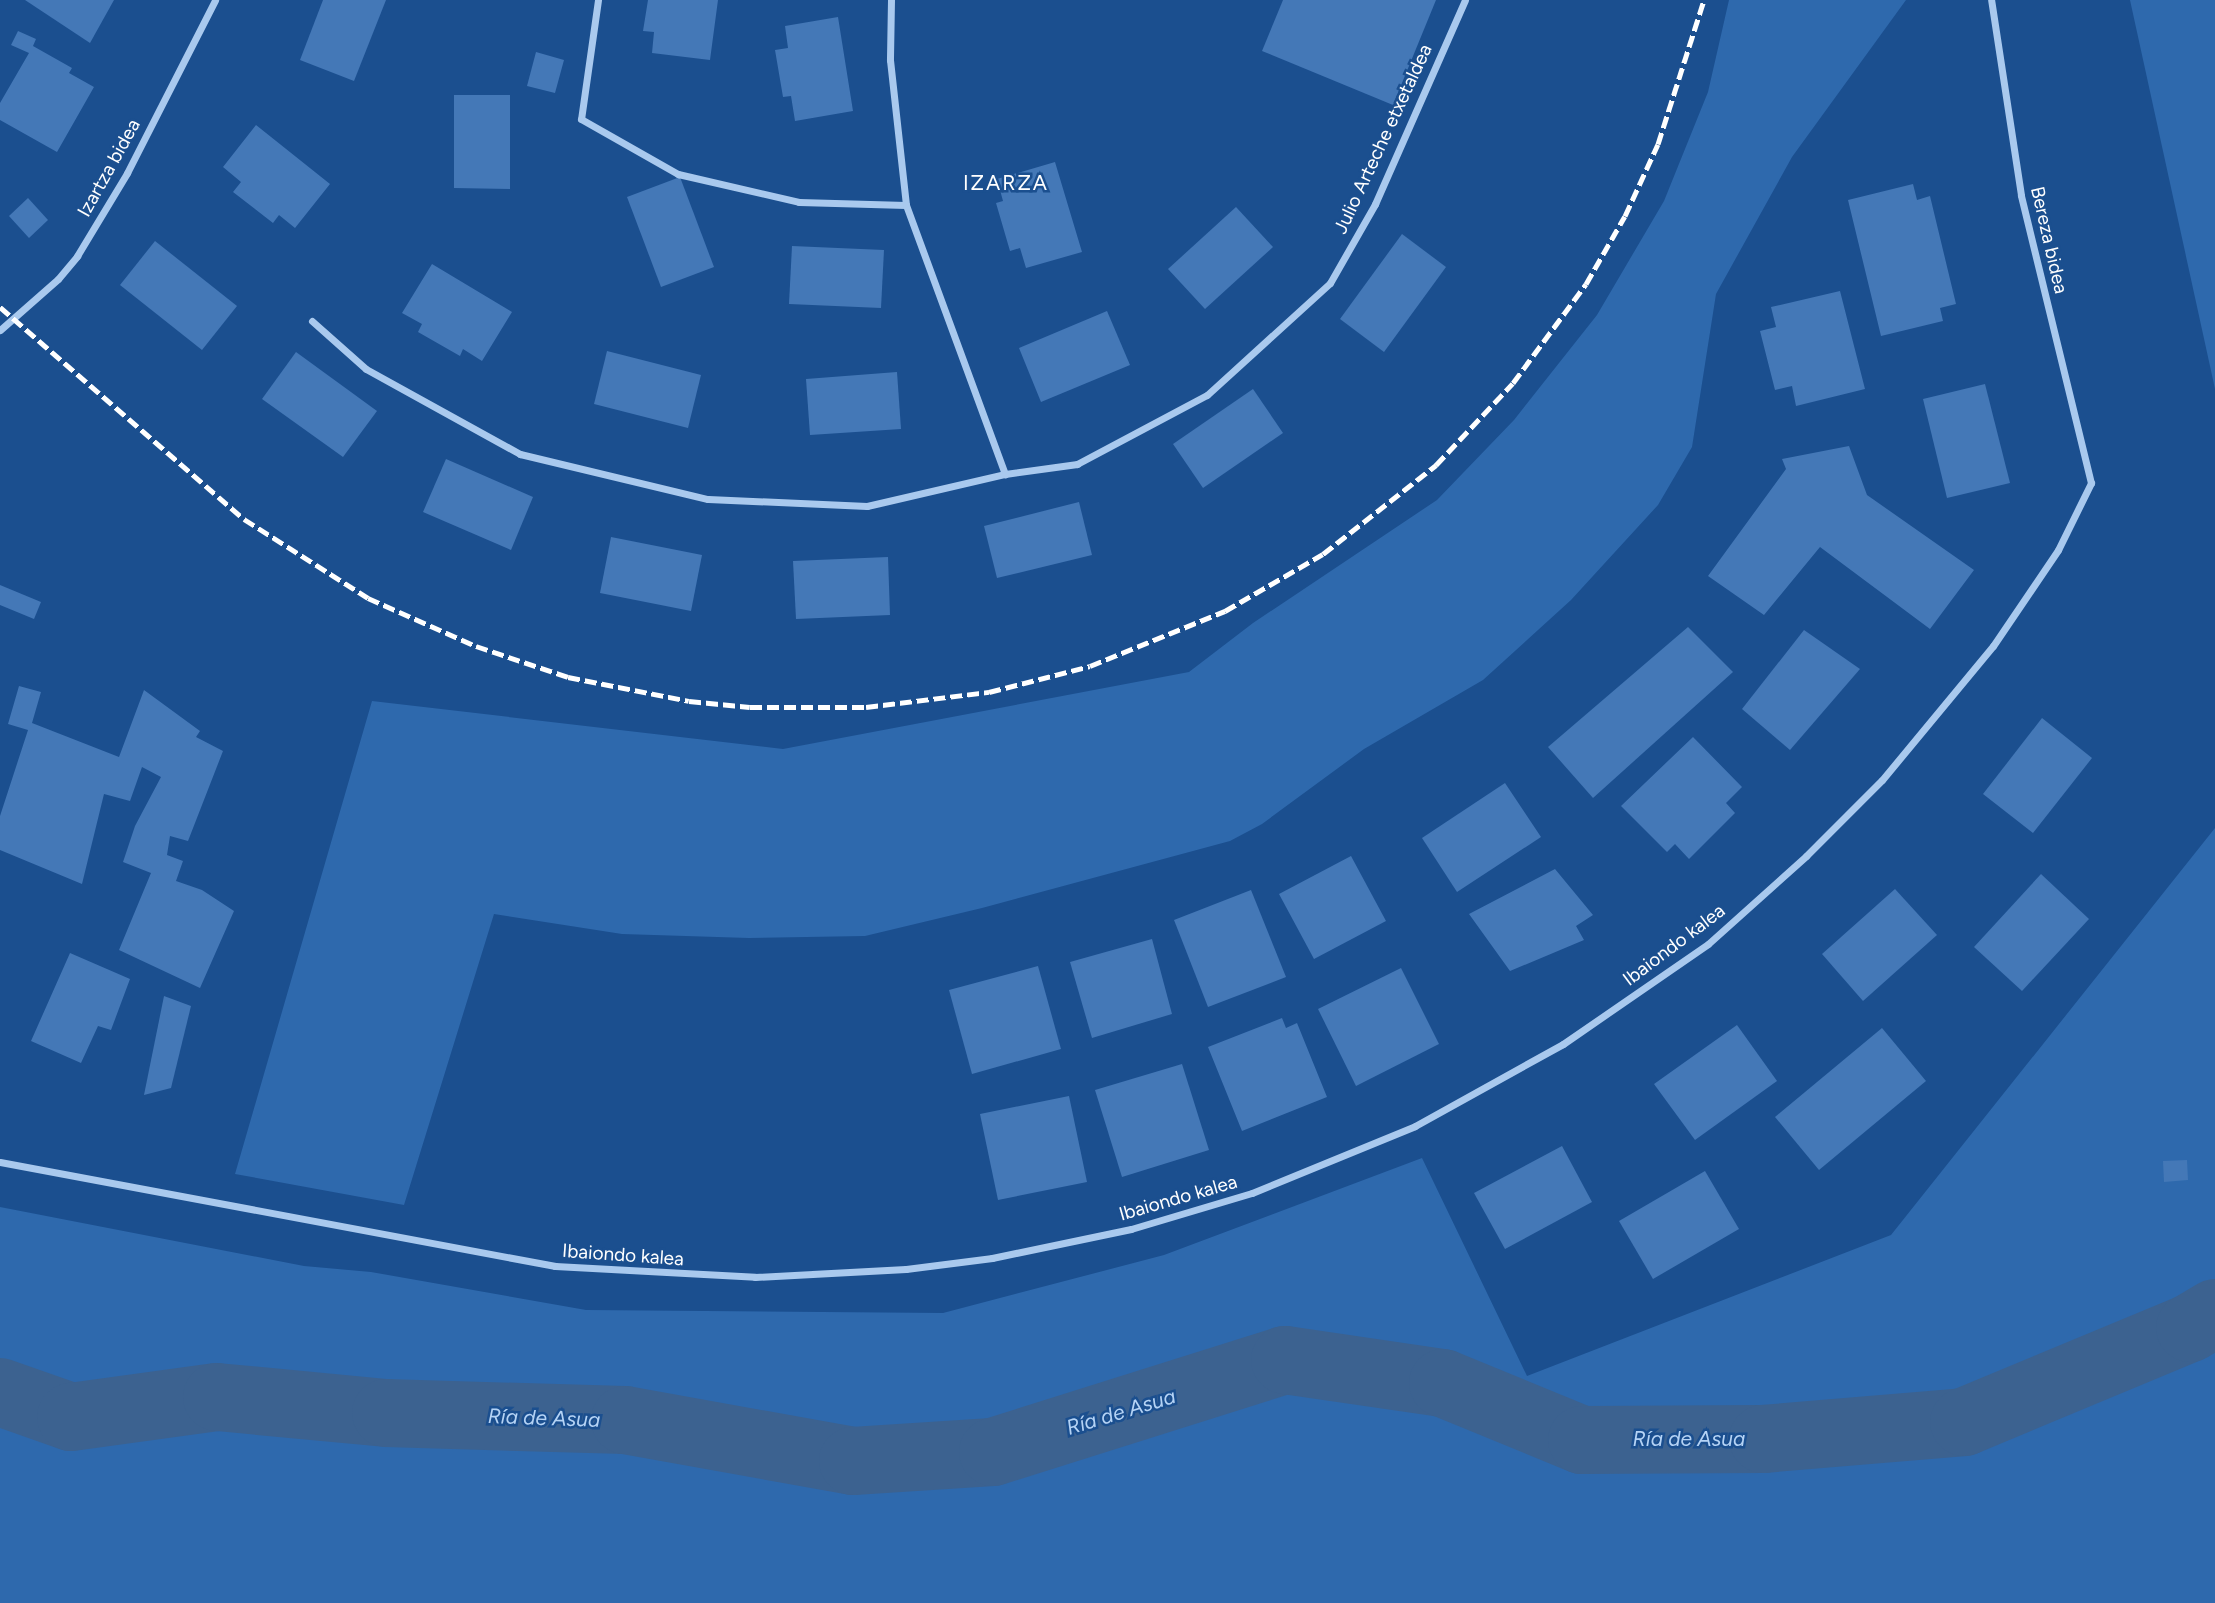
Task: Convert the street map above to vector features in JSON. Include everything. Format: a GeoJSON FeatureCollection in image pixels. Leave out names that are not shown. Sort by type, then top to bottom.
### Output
{"type":"FeatureCollection","features":[{"type":"Feature","properties":{"kind":"street","name":"Izartza bidea"},"geometry":{"type":"LineString","coordinates":[[0,330],[58,279],[77,256],[127,173],[215,0]]}},
{"type":"Feature","properties":{"kind":"street"},"geometry":{"type":"LineString","coordinates":[[598,0],[581,119],[678,174],[799,202],[906,205]]}},
{"type":"Feature","properties":{"kind":"street"},"geometry":{"type":"LineString","coordinates":[[891,0],[890,60],[906,205],[1005,474]]}},
{"type":"Feature","properties":{"kind":"street","name":"Julio Arteche etxetaldea"},"geometry":{"type":"LineString","coordinates":[[312,321],[366,369],[520,454],[708,499],[867,506],[1005,474],[1077,464],[1207,395],[1330,283],[1375,204],[1465,0]]}},
{"type":"Feature","properties":{"kind":"street","name":"Bereza bidea"},"geometry":{"type":"LineString","coordinates":[[1992,0],[2021,195],[2091,483]]}},
{"type":"Feature","properties":{"kind":"street","name":"Ibaiondo kalea"},"geometry":{"type":"LineString","coordinates":[[0,1162],[555,1266],[653,1275],[755,1277],[906,1269],[992,1258],[1131,1229],[1252,1193],[1366,1148],[1498,1082],[1563,1044],[1707,944],[1806,856],[1928,729],[1993,646],[2058,550],[2091,483]]}},
{"type":"Feature","properties":{"kind":"shaded area"},"geometry":{"type":"Polygon","coordinates":[[[1729,0],[1906,0],[1792,157],[1716,294],[1692,447],[1658,505],[1571,600],[1483,680],[1364,749],[1262,824],[1230,841],[982,908],[865,936],[749,938],[622,934],[494,914],[404,1205],[235,1174],[372,701],[783,749],[1189,672],[1253,623],[1437,500],[1514,420],[1597,315],[1664,201],[1708,92],[1729,0]]]}},
{"type":"Feature","properties":{"kind":"shaded area"},"geometry":{"type":"Polygon","coordinates":[[[2130,0],[2215,0],[2215,389],[2130,0]]]}},
{"type":"Feature","properties":{"kind":"shaded area"},"geometry":{"type":"Polygon","coordinates":[[[2215,828],[2215,1603],[0,1603],[0,1207],[304,1266],[371,1272],[586,1310],[943,1313],[1164,1255],[1422,1158],[1527,1376],[1891,1235],[2215,828]]]}},
{"type":"Feature","properties":{"kind":"building"},"geometry":{"type":"Polygon","coordinates":[[[25,0],[114,0],[90,43],[25,0]]]}},
{"type":"Feature","properties":{"kind":"building"},"geometry":{"type":"Polygon","coordinates":[[[323,0],[386,0],[354,81],[300,60],[323,0]]]}},
{"type":"Feature","properties":{"kind":"building"},"geometry":{"type":"Polygon","coordinates":[[[648,0],[718,0],[710,60],[652,53],[654,32],[643,31],[648,0]]]}},
{"type":"Feature","properties":{"kind":"building"},"geometry":{"type":"Polygon","coordinates":[[[1283,0],[1436,0],[1393,105],[1262,51],[1283,0]]]}},
{"type":"Feature","properties":{"kind":"building"},"geometry":{"type":"Polygon","coordinates":[[[838,17],[853,111],[795,121],[791,96],[783,97],[775,50],[788,48],[785,26],[838,17]]]}},
{"type":"Feature","properties":{"kind":"building"},"geometry":{"type":"Polygon","coordinates":[[[18,31],[36,39],[33,46],[72,68],[69,73],[94,87],[57,152],[0,120],[0,103],[29,53],[11,45],[18,31]]]}},
{"type":"Feature","properties":{"kind":"building"},"geometry":{"type":"Polygon","coordinates":[[[536,52],[564,60],[555,93],[527,86],[536,52]]]}},
{"type":"Feature","properties":{"kind":"building"},"geometry":{"type":"Polygon","coordinates":[[[454,95],[510,95],[510,189],[454,188],[454,95]]]}},
{"type":"Feature","properties":{"kind":"building"},"geometry":{"type":"Polygon","coordinates":[[[256,125],[330,184],[295,228],[279,215],[273,223],[233,192],[241,182],[223,167],[256,125]]]}},
{"type":"Feature","properties":{"kind":"building"},"geometry":{"type":"Polygon","coordinates":[[[1055,162],[1082,252],[1026,268],[1020,248],[1010,251],[996,203],[1003,201],[997,179],[1055,162]]]}},
{"type":"Feature","properties":{"kind":"building"},"geometry":{"type":"Polygon","coordinates":[[[680,177],[714,267],[661,287],[627,197],[680,177]]]}},
{"type":"Feature","properties":{"kind":"building"},"geometry":{"type":"Polygon","coordinates":[[[1913,184],[1917,200],[1930,196],[1956,304],[1940,308],[1943,321],[1881,336],[1848,200],[1913,184]]]}},
{"type":"Feature","properties":{"kind":"building"},"geometry":{"type":"Polygon","coordinates":[[[28,198],[48,220],[29,238],[9,216],[28,198]]]}},
{"type":"Feature","properties":{"kind":"building"},"geometry":{"type":"Polygon","coordinates":[[[1236,207],[1273,247],[1205,309],[1168,269],[1236,207]]]}},
{"type":"Feature","properties":{"kind":"building"},"geometry":{"type":"Polygon","coordinates":[[[1402,234],[1446,267],[1384,352],[1340,319],[1402,234]]]}},
{"type":"Feature","properties":{"kind":"building"},"geometry":{"type":"Polygon","coordinates":[[[155,241],[237,306],[202,350],[120,285],[155,241]]]}},
{"type":"Feature","properties":{"kind":"building"},"geometry":{"type":"Polygon","coordinates":[[[792,246],[884,250],[881,308],[789,304],[792,246]]]}},
{"type":"Feature","properties":{"kind":"building"},"geometry":{"type":"Polygon","coordinates":[[[432,264],[512,312],[482,361],[463,349],[460,356],[418,332],[422,324],[402,313],[432,264]]]}},
{"type":"Feature","properties":{"kind":"building"},"geometry":{"type":"Polygon","coordinates":[[[1840,291],[1865,389],[1796,406],[1792,386],[1775,390],[1760,331],[1776,327],[1771,307],[1840,291]]]}},
{"type":"Feature","properties":{"kind":"building"},"geometry":{"type":"Polygon","coordinates":[[[1107,311],[1130,365],[1041,402],[1019,348],[1107,311]]]}},
{"type":"Feature","properties":{"kind":"building"},"geometry":{"type":"Polygon","coordinates":[[[607,351],[701,375],[688,428],[594,404],[607,351]]]}},
{"type":"Feature","properties":{"kind":"building"},"geometry":{"type":"Polygon","coordinates":[[[296,352],[377,411],[343,457],[262,399],[296,352]]]}},
{"type":"Feature","properties":{"kind":"building"},"geometry":{"type":"Polygon","coordinates":[[[897,372],[901,429],[810,435],[806,379],[897,372]]]}},
{"type":"Feature","properties":{"kind":"building"},"geometry":{"type":"Polygon","coordinates":[[[1985,384],[2010,483],[1947,498],[1923,399],[1985,384]]]}},
{"type":"Feature","properties":{"kind":"building"},"geometry":{"type":"Polygon","coordinates":[[[1253,389],[1283,433],[1203,488],[1173,444],[1253,389]]]}},
{"type":"Feature","properties":{"kind":"building"},"geometry":{"type":"Polygon","coordinates":[[[1849,446],[1867,495],[1974,570],[1930,629],[1820,547],[1764,615],[1708,576],[1786,469],[1782,459],[1849,446]]]}},
{"type":"Feature","properties":{"kind":"building"},"geometry":{"type":"Polygon","coordinates":[[[446,459],[533,497],[511,550],[423,512],[446,459]]]}},
{"type":"Feature","properties":{"kind":"building"},"geometry":{"type":"Polygon","coordinates":[[[1079,502],[1092,555],[997,578],[984,526],[1079,502]]]}},
{"type":"Feature","properties":{"kind":"building"},"geometry":{"type":"Polygon","coordinates":[[[611,537],[702,555],[691,611],[600,593],[611,537]]]}},
{"type":"Feature","properties":{"kind":"building"},"geometry":{"type":"Polygon","coordinates":[[[888,557],[890,615],[796,619],[793,561],[888,557]]]}},
{"type":"Feature","properties":{"kind":"building"},"geometry":{"type":"Polygon","coordinates":[[[0,585],[41,602],[34,619],[0,605],[0,585]]]}},
{"type":"Feature","properties":{"kind":"building"},"geometry":{"type":"Polygon","coordinates":[[[1688,627],[1733,672],[1593,798],[1548,747],[1688,627]]]}},
{"type":"Feature","properties":{"kind":"building"},"geometry":{"type":"Polygon","coordinates":[[[1804,630],[1860,669],[1790,750],[1742,709],[1804,630]]]}},
{"type":"Feature","properties":{"kind":"building"},"geometry":{"type":"Polygon","coordinates":[[[19,686],[41,692],[32,723],[119,757],[144,690],[200,731],[196,737],[223,751],[188,841],[170,836],[167,855],[183,861],[176,881],[202,890],[234,911],[200,988],[119,950],[151,873],[123,862],[135,826],[161,777],[142,767],[130,801],[104,794],[82,884],[0,850],[0,816],[28,730],[8,724],[19,686]]]}},
{"type":"Feature","properties":{"kind":"building"},"geometry":{"type":"Polygon","coordinates":[[[2042,718],[2092,758],[2033,833],[1983,794],[2042,718]]]}},
{"type":"Feature","properties":{"kind":"building"},"geometry":{"type":"Polygon","coordinates":[[[1693,737],[1742,787],[1726,803],[1735,813],[1689,859],[1675,844],[1667,852],[1621,806],[1693,737]]]}},
{"type":"Feature","properties":{"kind":"building"},"geometry":{"type":"Polygon","coordinates":[[[1505,783],[1541,837],[1457,892],[1422,838],[1505,783]]]}},
{"type":"Feature","properties":{"kind":"building"},"geometry":{"type":"Polygon","coordinates":[[[1351,856],[1386,921],[1314,959],[1279,894],[1351,856]]]}},
{"type":"Feature","properties":{"kind":"building"},"geometry":{"type":"Polygon","coordinates":[[[1555,869],[1593,915],[1576,926],[1584,940],[1510,971],[1469,914],[1555,869]]]}},
{"type":"Feature","properties":{"kind":"building"},"geometry":{"type":"Polygon","coordinates":[[[2041,874],[2089,919],[2022,991],[1974,947],[2041,874]]]}},
{"type":"Feature","properties":{"kind":"building"},"geometry":{"type":"Polygon","coordinates":[[[1895,889],[1937,935],[1863,1001],[1822,954],[1895,889]]]}},
{"type":"Feature","properties":{"kind":"building"},"geometry":{"type":"Polygon","coordinates":[[[1251,890],[1286,977],[1208,1007],[1174,920],[1251,890]]]}},
{"type":"Feature","properties":{"kind":"building"},"geometry":{"type":"Polygon","coordinates":[[[1152,939],[1172,1014],[1092,1038],[1070,962],[1152,939]]]}},
{"type":"Feature","properties":{"kind":"building"},"geometry":{"type":"Polygon","coordinates":[[[70,953],[130,979],[111,1030],[98,1026],[81,1063],[31,1041],[70,953]]]}},
{"type":"Feature","properties":{"kind":"building"},"geometry":{"type":"Polygon","coordinates":[[[1038,966],[1061,1049],[972,1074],[949,990],[1038,966]]]}},
{"type":"Feature","properties":{"kind":"building"},"geometry":{"type":"Polygon","coordinates":[[[1401,968],[1439,1044],[1356,1086],[1318,1009],[1401,968]]]}},
{"type":"Feature","properties":{"kind":"building"},"geometry":{"type":"Polygon","coordinates":[[[164,996],[191,1006],[171,1088],[144,1095],[164,996]]]}},
{"type":"Feature","properties":{"kind":"building"},"geometry":{"type":"Polygon","coordinates":[[[1282,1018],[1286,1028],[1297,1023],[1327,1097],[1242,1131],[1208,1047],[1282,1018]]]}},
{"type":"Feature","properties":{"kind":"building"},"geometry":{"type":"Polygon","coordinates":[[[1737,1025],[1777,1081],[1695,1140],[1654,1084],[1737,1025]]]}},
{"type":"Feature","properties":{"kind":"building"},"geometry":{"type":"Polygon","coordinates":[[[1882,1028],[1926,1081],[1819,1170],[1775,1117],[1882,1028]]]}},
{"type":"Feature","properties":{"kind":"building"},"geometry":{"type":"Polygon","coordinates":[[[1182,1064],[1209,1150],[1122,1177],[1095,1090],[1182,1064]]]}},
{"type":"Feature","properties":{"kind":"building"},"geometry":{"type":"Polygon","coordinates":[[[1069,1096],[1087,1182],[998,1200],[980,1114],[1069,1096]]]}},
{"type":"Feature","properties":{"kind":"building"},"geometry":{"type":"Polygon","coordinates":[[[1562,1146],[1592,1202],[1505,1249],[1474,1193],[1562,1146]]]}},
{"type":"Feature","properties":{"kind":"building"},"geometry":{"type":"Polygon","coordinates":[[[2187,1160],[2188,1180],[2164,1182],[2163,1161],[2187,1160]]]}},
{"type":"Feature","properties":{"kind":"building"},"geometry":{"type":"Polygon","coordinates":[[[1705,1171],[1739,1229],[1653,1279],[1619,1221],[1705,1171]]]}},
{"type":"Feature","properties":{"kind":"waterway","name":"Ría de Asua"},"geometry":{"type":"LineString","coordinates":[[0,1392],[71,1417],[217,1397],[386,1413],[625,1420],[853,1461],[993,1452],[1285,1360],[1443,1383],[1582,1440],[1763,1439],[1964,1422],[2190,1328],[2215,1313]]}},
{"type":"Feature","properties":{"kind":"railway"},"geometry":{"type":"LineString","coordinates":[[0,307],[244,519],[368,598],[476,646],[568,677],[689,701],[750,707],[866,707],[989,692],[1090,666],[1225,611],[1323,554],[1436,465],[1513,383],[1586,284],[1625,216],[1658,144],[1704,0]]}},
{"type":"Feature","properties":{"kind":"district","name":"IZARZA"},"geometry":{"type":"Point","coordinates":[1006,183]}}]}
